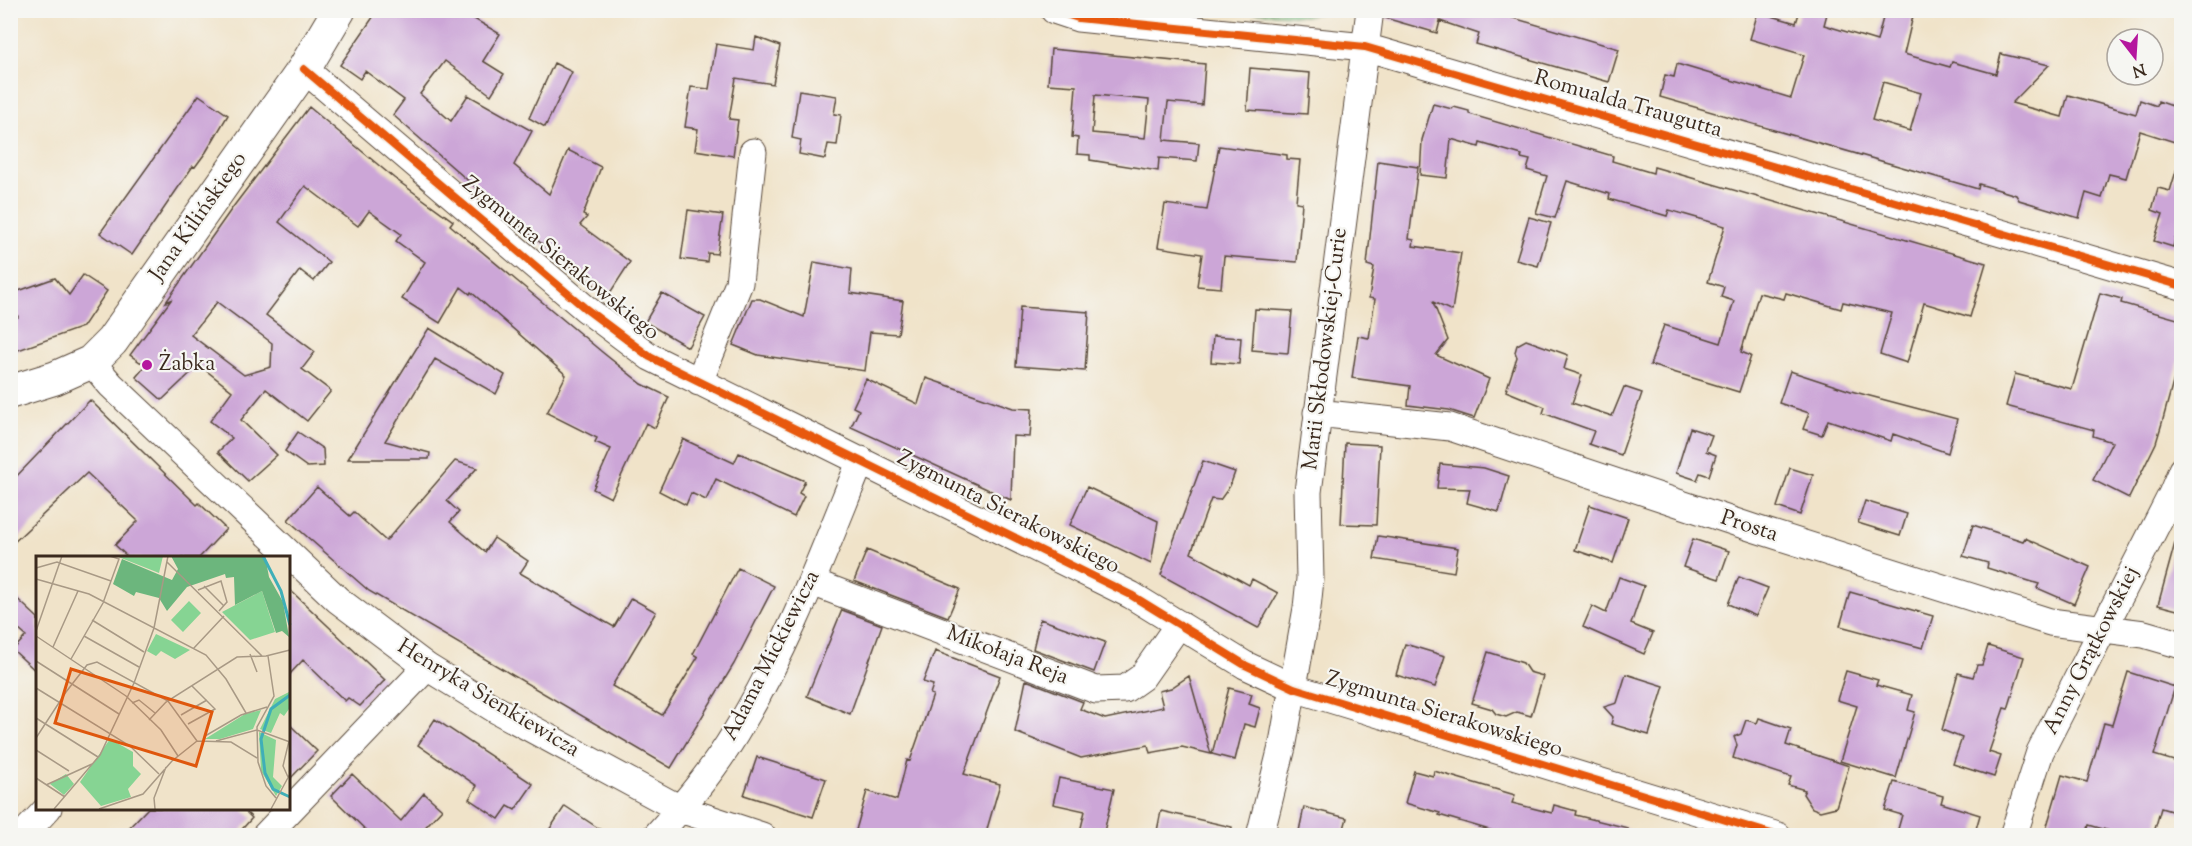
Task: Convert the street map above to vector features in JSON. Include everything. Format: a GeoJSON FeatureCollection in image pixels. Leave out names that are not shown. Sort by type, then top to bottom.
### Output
{"type":"FeatureCollection","features":[{"type":"Feature","properties":{"kind":"street","name":"Jana Kilińskiego"},"geometry":{"type":"LineString","coordinates":[[91,362],[112,341],[304,69],[339,10]]}},
{"type":"Feature","properties":{"kind":"street","name":"Romualda Traugutta"},"geometry":{"type":"LineString","coordinates":[[1054,10],[1078,18],[1365,48],[2181,286]]}},
{"type":"Feature","properties":{"kind":"street","name":"Marii Skłodowskiej-Curie"},"geometry":{"type":"LineString","coordinates":[[1260,836],[1294,688],[1310,579],[1307,521],[1317,413],[1370,10]]}},
{"type":"Feature","properties":{"kind":"street","name":"Zygmunta Sierakowskiego"},"geometry":{"type":"LineString","coordinates":[[304,69],[586,309],[650,357],[1131,595],[1245,664],[1294,688],[1778,836]]}},
{"type":"Feature","properties":{"kind":"street"},"geometry":{"type":"LineString","coordinates":[[699,382],[739,283],[753,153]]}},
{"type":"Feature","properties":{"kind":"street"},"geometry":{"type":"LineString","coordinates":[[10,392],[55,378],[91,362]]}},
{"type":"Feature","properties":{"kind":"street","name":"Henryka Sienkiewicza"},"geometry":{"type":"LineString","coordinates":[[91,362],[286,556]]}},
{"type":"Feature","properties":{"kind":"street","name":"Prosta"},"geometry":{"type":"LineString","coordinates":[[1317,413],[1450,427],[1756,529],[2050,622],[2144,634],[2181,645]]}},
{"type":"Feature","properties":{"kind":"street","name":"Adama Mickiewicza"},"geometry":{"type":"LineString","coordinates":[[656,836],[680,809],[735,735],[767,676],[812,582],[861,460]]}},
{"type":"Feature","properties":{"kind":"street","name":"Anny Grątkowskiej"},"geometry":{"type":"LineString","coordinates":[[2013,836],[2040,752],[2181,470]]}},
{"type":"Feature","properties":{"kind":"street","name":"Henryka Sienkiewicza"},"geometry":{"type":"LineString","coordinates":[[290,560],[338,600],[427,667],[495,709],[680,809],[762,836]]}},
{"type":"Feature","properties":{"kind":"street","name":"Mikołaja Reja"},"geometry":{"type":"LineString","coordinates":[[812,582],[1096,690],[1125,689],[1142,677],[1179,624]]}},
{"type":"Feature","properties":{"kind":"street"},"geometry":{"type":"LineString","coordinates":[[290,810],[427,667]]}},
{"type":"Feature","properties":{"kind":"street"},"geometry":{"type":"LineString","coordinates":[[22,836],[46,810]]}},
{"type":"Feature","properties":{"kind":"street"},"geometry":{"type":"LineString","coordinates":[[265,836],[290,810]]}},
{"type":"Feature","properties":{"kind":"green space"},"geometry":{"type":"Polygon","coordinates":[[[1231,11],[1330,11],[1305,16],[1231,11]]]}},
{"type":"Feature","properties":{"kind":"building"},"geometry":{"type":"Polygon","coordinates":[[[378,10],[459,10],[500,34],[483,61],[504,74],[491,95],[445,61],[420,94],[451,121],[468,95],[532,131],[514,165],[549,194],[568,150],[601,167],[583,215],[587,217],[580,225],[630,262],[608,296],[522,228],[393,115],[404,100],[365,71],[360,79],[340,65],[378,10]]]}},
{"type":"Feature","properties":{"kind":"building"},"geometry":{"type":"Polygon","coordinates":[[[1385,10],[1486,10],[1619,49],[1609,82],[1476,44],[1479,34],[1440,21],[1437,33],[1385,18],[1385,10]]]}},
{"type":"Feature","properties":{"kind":"building"},"geometry":{"type":"Polygon","coordinates":[[[1800,10],[1828,10],[1824,25],[1877,41],[1885,10],[1913,16],[1904,54],[1950,67],[1952,62],[1996,74],[2001,54],[2049,65],[2012,103],[2062,117],[2068,95],[2136,114],[2140,100],[2157,106],[2158,101],[2181,109],[2181,144],[2140,131],[2126,178],[2109,174],[2102,198],[2086,193],[2079,218],[2019,200],[2016,195],[1979,184],[1978,189],[1660,97],[1665,75],[1674,77],[1677,64],[1791,98],[1804,55],[1750,39],[1758,12],[1796,23],[1800,10]],[[1883,82],[1872,120],[1910,131],[1921,93],[1883,82]]]}},
{"type":"Feature","properties":{"kind":"building"},"geometry":{"type":"Polygon","coordinates":[[[756,37],[780,46],[773,84],[736,78],[729,119],[738,120],[733,156],[695,150],[698,129],[685,127],[691,87],[709,89],[716,44],[754,50],[756,37]]]}},
{"type":"Feature","properties":{"kind":"building"},"geometry":{"type":"Polygon","coordinates":[[[1051,49],[1205,64],[1202,105],[1168,102],[1164,140],[1199,143],[1197,161],[1159,158],[1158,171],[1090,160],[1090,155],[1077,154],[1078,138],[1072,137],[1076,86],[1048,84],[1051,49]],[[1095,95],[1092,133],[1145,138],[1149,100],[1095,95]]]}},
{"type":"Feature","properties":{"kind":"building"},"geometry":{"type":"Polygon","coordinates":[[[554,63],[572,72],[545,127],[529,118],[554,63]]]}},
{"type":"Feature","properties":{"kind":"building"},"geometry":{"type":"Polygon","coordinates":[[[1250,68],[1310,73],[1307,114],[1247,110],[1250,68]]]}},
{"type":"Feature","properties":{"kind":"building"},"geometry":{"type":"Polygon","coordinates":[[[799,90],[837,96],[834,114],[841,115],[837,145],[828,144],[825,159],[799,154],[801,140],[792,138],[799,90]]]}},
{"type":"Feature","properties":{"kind":"building"},"geometry":{"type":"Polygon","coordinates":[[[199,95],[228,115],[206,152],[195,167],[193,166],[132,255],[100,233],[199,95]]]}},
{"type":"Feature","properties":{"kind":"building"},"geometry":{"type":"Polygon","coordinates":[[[1433,104],[1469,111],[1469,114],[1613,156],[1612,161],[1653,173],[1654,167],[1986,263],[1970,317],[1924,303],[1907,363],[1880,354],[1892,313],[1843,302],[1841,309],[1786,293],[1784,299],[1759,293],[1741,352],[1751,356],[1739,392],[1650,365],[1664,325],[1721,343],[1734,301],[1721,297],[1724,287],[1708,282],[1725,226],[1669,210],[1667,216],[1609,199],[1610,194],[1567,181],[1555,218],[1536,213],[1547,176],[1527,170],[1530,160],[1521,158],[1522,155],[1480,143],[1479,147],[1451,139],[1447,178],[1420,175],[1422,140],[1433,104]]]}},
{"type":"Feature","properties":{"kind":"building"},"geometry":{"type":"Polygon","coordinates":[[[309,107],[394,178],[453,221],[450,225],[602,352],[642,384],[669,397],[655,428],[646,423],[611,498],[593,489],[611,449],[595,442],[597,438],[547,413],[566,375],[471,292],[470,294],[461,287],[440,323],[402,299],[425,262],[396,241],[401,234],[369,211],[358,226],[305,186],[279,222],[329,262],[314,281],[300,270],[266,315],[315,352],[302,369],[331,391],[307,421],[266,389],[241,420],[277,455],[248,481],[218,452],[232,438],[210,421],[232,391],[199,365],[162,400],[136,377],[148,363],[140,362],[130,355],[171,300],[166,302],[233,207],[309,107]],[[217,302],[191,335],[244,375],[271,367],[272,343],[217,302]]]}},
{"type":"Feature","properties":{"kind":"building"},"geometry":{"type":"Polygon","coordinates":[[[1219,146],[1287,155],[1287,159],[1300,160],[1296,202],[1302,203],[1297,262],[1224,256],[1221,288],[1197,286],[1202,254],[1158,247],[1165,204],[1207,210],[1219,146]]]}},
{"type":"Feature","properties":{"kind":"building"},"geometry":{"type":"Polygon","coordinates":[[[1378,161],[1418,167],[1409,239],[1414,240],[1413,246],[1461,253],[1452,311],[1433,302],[1448,340],[1436,355],[1489,379],[1474,418],[1449,410],[1408,405],[1410,386],[1352,378],[1358,336],[1369,338],[1375,299],[1369,298],[1374,267],[1367,265],[1378,161]]]}},
{"type":"Feature","properties":{"kind":"building"},"geometry":{"type":"Polygon","coordinates":[[[2177,168],[2181,169],[2181,241],[2175,239],[2173,247],[2154,241],[2163,214],[2152,210],[2158,188],[2170,191],[2177,168]]]}},
{"type":"Feature","properties":{"kind":"building"},"geometry":{"type":"Polygon","coordinates":[[[688,210],[723,215],[717,254],[708,253],[707,262],[681,259],[688,210]]]}},
{"type":"Feature","properties":{"kind":"building"},"geometry":{"type":"Polygon","coordinates":[[[1529,217],[1551,223],[1538,266],[1516,260],[1529,217]]]}},
{"type":"Feature","properties":{"kind":"building"},"geometry":{"type":"Polygon","coordinates":[[[814,262],[852,269],[850,293],[903,301],[898,334],[870,332],[865,371],[758,355],[733,345],[752,299],[760,299],[804,317],[814,262]]]}},
{"type":"Feature","properties":{"kind":"building"},"geometry":{"type":"Polygon","coordinates":[[[83,275],[107,291],[83,327],[10,353],[10,319],[18,317],[10,294],[55,278],[69,295],[83,275]]]}},
{"type":"Feature","properties":{"kind":"building"},"geometry":{"type":"Polygon","coordinates":[[[662,293],[705,317],[688,347],[645,322],[662,293]]]}},
{"type":"Feature","properties":{"kind":"building"},"geometry":{"type":"Polygon","coordinates":[[[2100,293],[2122,299],[2121,303],[2181,320],[2181,353],[2162,423],[2156,443],[2129,498],[2093,480],[2112,442],[2093,436],[2094,430],[2006,406],[2015,374],[2072,389],[2100,293]]]}},
{"type":"Feature","properties":{"kind":"building"},"geometry":{"type":"Polygon","coordinates":[[[1020,307],[1089,312],[1085,371],[1016,366],[1020,307]]]}},
{"type":"Feature","properties":{"kind":"building"},"geometry":{"type":"Polygon","coordinates":[[[1255,309],[1292,311],[1288,353],[1252,350],[1255,309]]]}},
{"type":"Feature","properties":{"kind":"building"},"geometry":{"type":"Polygon","coordinates":[[[429,328],[505,375],[496,394],[435,359],[385,441],[430,453],[429,459],[348,459],[429,328]]]}},
{"type":"Feature","properties":{"kind":"building"},"geometry":{"type":"Polygon","coordinates":[[[1213,336],[1241,338],[1239,364],[1211,362],[1213,336]]]}},
{"type":"Feature","properties":{"kind":"building"},"geometry":{"type":"Polygon","coordinates":[[[1526,340],[1568,355],[1564,369],[1582,375],[1572,403],[1612,416],[1624,387],[1642,393],[1621,455],[1589,444],[1594,431],[1543,413],[1545,407],[1506,391],[1517,357],[1515,352],[1517,345],[1526,340]]]}},
{"type":"Feature","properties":{"kind":"building"},"geometry":{"type":"Polygon","coordinates":[[[1790,371],[1851,391],[1957,419],[1948,453],[1893,434],[1891,441],[1828,420],[1822,435],[1803,429],[1809,413],[1779,403],[1790,371]]]}},
{"type":"Feature","properties":{"kind":"building"},"geometry":{"type":"Polygon","coordinates":[[[926,378],[1013,408],[1032,409],[1030,437],[1013,436],[1011,500],[851,427],[859,410],[853,407],[866,379],[918,404],[926,378]]]}},
{"type":"Feature","properties":{"kind":"building"},"geometry":{"type":"Polygon","coordinates":[[[90,400],[197,505],[199,503],[226,529],[201,556],[127,556],[115,545],[138,521],[87,473],[10,546],[10,483],[90,400]]]}},
{"type":"Feature","properties":{"kind":"building"},"geometry":{"type":"Polygon","coordinates":[[[1690,428],[1712,435],[1706,451],[1716,455],[1709,476],[1700,473],[1697,480],[1676,473],[1690,428]]]}},
{"type":"Feature","properties":{"kind":"building"},"geometry":{"type":"Polygon","coordinates":[[[298,432],[323,449],[324,466],[307,467],[285,451],[298,432]]]}},
{"type":"Feature","properties":{"kind":"building"},"geometry":{"type":"Polygon","coordinates":[[[683,439],[734,463],[739,453],[805,481],[799,493],[804,496],[794,517],[716,479],[706,500],[691,493],[686,505],[659,491],[683,439]]]}},
{"type":"Feature","properties":{"kind":"building"},"geometry":{"type":"Polygon","coordinates":[[[1345,443],[1380,445],[1376,525],[1341,524],[1345,443]]]}},
{"type":"Feature","properties":{"kind":"building"},"geometry":{"type":"Polygon","coordinates":[[[455,461],[477,468],[447,501],[459,512],[450,522],[485,552],[494,538],[528,561],[520,573],[614,627],[631,598],[656,612],[612,686],[662,715],[698,657],[693,654],[738,568],[774,586],[734,664],[671,768],[369,591],[288,520],[317,487],[350,516],[354,512],[386,541],[455,461]]]}},
{"type":"Feature","properties":{"kind":"building"},"geometry":{"type":"Polygon","coordinates":[[[1203,461],[1235,472],[1230,486],[1220,500],[1211,499],[1191,553],[1249,585],[1252,579],[1278,593],[1258,628],[1161,575],[1203,461]]]}},
{"type":"Feature","properties":{"kind":"building"},"geometry":{"type":"Polygon","coordinates":[[[1440,464],[1484,468],[1509,476],[1499,512],[1467,503],[1470,489],[1437,488],[1440,464]]]}},
{"type":"Feature","properties":{"kind":"building"},"geometry":{"type":"Polygon","coordinates":[[[1790,468],[1813,475],[1800,515],[1777,507],[1790,468]]]}},
{"type":"Feature","properties":{"kind":"building"},"geometry":{"type":"Polygon","coordinates":[[[1087,487],[1158,521],[1151,564],[1070,525],[1087,487]]]}},
{"type":"Feature","properties":{"kind":"building"},"geometry":{"type":"Polygon","coordinates":[[[1865,501],[1907,514],[1900,536],[1858,523],[1865,501]]]}},
{"type":"Feature","properties":{"kind":"building"},"geometry":{"type":"Polygon","coordinates":[[[1590,505],[1628,518],[1613,563],[1575,550],[1590,505]]]}},
{"type":"Feature","properties":{"kind":"building"},"geometry":{"type":"Polygon","coordinates":[[[1973,525],[2023,541],[2025,538],[2090,567],[2074,604],[2037,588],[2039,584],[1987,568],[1988,563],[1963,556],[1973,525]]]}},
{"type":"Feature","properties":{"kind":"building"},"geometry":{"type":"Polygon","coordinates":[[[1378,536],[1458,548],[1454,572],[1374,559],[1378,536]]]}},
{"type":"Feature","properties":{"kind":"building"},"geometry":{"type":"Polygon","coordinates":[[[1693,539],[1729,551],[1719,579],[1683,567],[1693,539]]]}},
{"type":"Feature","properties":{"kind":"building"},"geometry":{"type":"Polygon","coordinates":[[[2175,543],[2181,544],[2181,611],[2158,605],[2175,543]]]}},
{"type":"Feature","properties":{"kind":"building"},"geometry":{"type":"Polygon","coordinates":[[[867,550],[960,589],[948,617],[854,581],[867,550]]]}},
{"type":"Feature","properties":{"kind":"building"},"geometry":{"type":"Polygon","coordinates":[[[1619,577],[1644,586],[1631,624],[1653,633],[1644,654],[1583,627],[1592,606],[1606,613],[1619,577]]]}},
{"type":"Feature","properties":{"kind":"building"},"geometry":{"type":"Polygon","coordinates":[[[1739,577],[1768,588],[1756,616],[1728,604],[1739,577]]]}},
{"type":"Feature","properties":{"kind":"building"},"geometry":{"type":"Polygon","coordinates":[[[290,590],[385,680],[360,706],[348,698],[345,701],[303,660],[290,674],[290,590]]]}},
{"type":"Feature","properties":{"kind":"building"},"geometry":{"type":"Polygon","coordinates":[[[10,592],[36,616],[36,671],[13,650],[26,636],[10,622],[10,592]]]}},
{"type":"Feature","properties":{"kind":"building"},"geometry":{"type":"Polygon","coordinates":[[[1850,592],[1933,616],[1923,648],[1840,626],[1850,592]]]}},
{"type":"Feature","properties":{"kind":"building"},"geometry":{"type":"Polygon","coordinates":[[[842,610],[882,625],[850,714],[807,696],[842,610]]]}},
{"type":"Feature","properties":{"kind":"building"},"geometry":{"type":"Polygon","coordinates":[[[1040,619],[1105,642],[1094,672],[1033,649],[1040,619]]]}},
{"type":"Feature","properties":{"kind":"building"},"geometry":{"type":"Polygon","coordinates":[[[1405,644],[1445,656],[1435,687],[1396,675],[1405,644]]]}},
{"type":"Feature","properties":{"kind":"building"},"geometry":{"type":"Polygon","coordinates":[[[1988,646],[2024,657],[2008,709],[2004,708],[1989,752],[2001,756],[1994,777],[1953,764],[1962,738],[1942,730],[1958,673],[1973,677],[1977,665],[1982,665],[1988,646]]]}},
{"type":"Feature","properties":{"kind":"building"},"geometry":{"type":"Polygon","coordinates":[[[935,651],[1000,676],[964,774],[1000,784],[985,836],[876,836],[856,830],[867,791],[897,800],[907,760],[910,761],[933,695],[930,694],[933,685],[923,682],[935,651]]]}},
{"type":"Feature","properties":{"kind":"building"},"geometry":{"type":"Polygon","coordinates":[[[1488,652],[1523,663],[1529,672],[1543,676],[1531,716],[1517,712],[1506,717],[1496,714],[1492,709],[1472,703],[1488,652]]]}},
{"type":"Feature","properties":{"kind":"building"},"geometry":{"type":"Polygon","coordinates":[[[1846,671],[1878,680],[1876,685],[1912,695],[1908,710],[1915,712],[1896,778],[1840,761],[1857,706],[1837,700],[1846,671]]]}},
{"type":"Feature","properties":{"kind":"building"},"geometry":{"type":"Polygon","coordinates":[[[2128,672],[2175,687],[2154,755],[2181,763],[2181,814],[2161,808],[2153,836],[2127,836],[2089,825],[2086,836],[2044,836],[2062,775],[2087,782],[2104,723],[2112,725],[2128,672]]]}},
{"type":"Feature","properties":{"kind":"building"},"geometry":{"type":"Polygon","coordinates":[[[1626,674],[1664,686],[1649,735],[1611,724],[1613,717],[1604,707],[1617,703],[1626,674]]]}},
{"type":"Feature","properties":{"kind":"building"},"geometry":{"type":"Polygon","coordinates":[[[1189,676],[1211,754],[1182,747],[1150,753],[1148,745],[1081,758],[1015,732],[1026,680],[1083,702],[1080,709],[1105,719],[1163,707],[1159,691],[1171,688],[1189,676]]]}},
{"type":"Feature","properties":{"kind":"building"},"geometry":{"type":"Polygon","coordinates":[[[1229,688],[1252,694],[1249,704],[1260,708],[1255,727],[1244,724],[1235,760],[1212,754],[1229,688]]]}},
{"type":"Feature","properties":{"kind":"building"},"geometry":{"type":"Polygon","coordinates":[[[1759,718],[1791,729],[1786,745],[1849,766],[1836,807],[1820,811],[1812,808],[1803,794],[1805,790],[1788,785],[1791,777],[1733,758],[1737,745],[1734,737],[1741,734],[1746,720],[1757,723],[1759,718]]]}},
{"type":"Feature","properties":{"kind":"building"},"geometry":{"type":"Polygon","coordinates":[[[435,719],[533,784],[515,810],[508,806],[499,819],[469,799],[477,786],[418,745],[435,719]]]}},
{"type":"Feature","properties":{"kind":"building"},"geometry":{"type":"Polygon","coordinates":[[[290,725],[317,751],[290,779],[290,725]]]}},
{"type":"Feature","properties":{"kind":"building"},"geometry":{"type":"Polygon","coordinates":[[[757,757],[826,779],[813,817],[744,795],[757,757]]]}},
{"type":"Feature","properties":{"kind":"building"},"geometry":{"type":"Polygon","coordinates":[[[1414,771],[1433,776],[1434,771],[1515,795],[1512,803],[1552,813],[1554,805],[1576,811],[1575,815],[1628,828],[1627,836],[1510,836],[1439,815],[1440,813],[1405,803],[1414,771]]]}},
{"type":"Feature","properties":{"kind":"building"},"geometry":{"type":"Polygon","coordinates":[[[352,774],[401,821],[424,793],[442,809],[417,836],[372,836],[331,796],[352,774]]]}},
{"type":"Feature","properties":{"kind":"building"},"geometry":{"type":"Polygon","coordinates":[[[1059,778],[1114,789],[1103,836],[1079,836],[1085,811],[1053,804],[1059,778]]]}},
{"type":"Feature","properties":{"kind":"building"},"geometry":{"type":"Polygon","coordinates":[[[1894,782],[1943,796],[1941,803],[1980,815],[1974,836],[1921,836],[1898,829],[1902,815],[1885,810],[1894,782]]]}},
{"type":"Feature","properties":{"kind":"building"},"geometry":{"type":"Polygon","coordinates":[[[565,806],[610,836],[545,836],[565,806]]]}},
{"type":"Feature","properties":{"kind":"building"},"geometry":{"type":"Polygon","coordinates":[[[1304,807],[1347,818],[1342,836],[1298,836],[1304,807]]]}},
{"type":"Feature","properties":{"kind":"building"},"geometry":{"type":"Polygon","coordinates":[[[146,810],[244,810],[252,818],[236,836],[121,836],[146,810]]]}},
{"type":"Feature","properties":{"kind":"building"},"geometry":{"type":"Polygon","coordinates":[[[1161,811],[1232,827],[1231,836],[1156,836],[1161,811]]]}},
{"type":"Feature","properties":{"kind":"cycle path"},"geometry":{"type":"LineString","coordinates":[[1054,10],[1078,18],[1365,47],[2182,286]]}},
{"type":"Feature","properties":{"kind":"cycle path"},"geometry":{"type":"LineString","coordinates":[[304,69],[586,309],[650,357],[1131,595],[1245,665],[1294,688],[1778,836]]}},
{"type":"Feature","properties":{"kind":"place","name":"Żabka"},"geometry":{"type":"Point","coordinates":[147,365]}}]}
